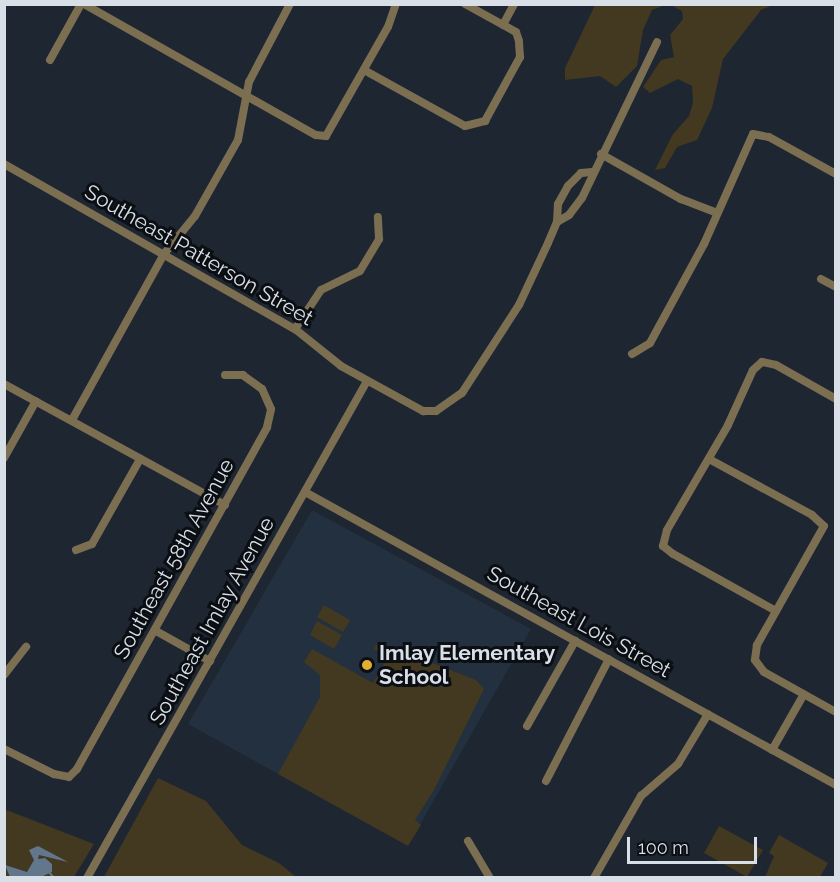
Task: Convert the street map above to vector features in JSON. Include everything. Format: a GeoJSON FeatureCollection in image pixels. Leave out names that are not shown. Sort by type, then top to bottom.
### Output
{"type":"FeatureCollection","features":[{"type":"Feature","properties":{"kind":"street"},"geometry":{"type":"LineString","coordinates":[[50,60],[82,4],[246,93],[316,135],[326,136],[364,70],[396,4]]}},
{"type":"Feature","properties":{"kind":"street"},"geometry":{"type":"LineString","coordinates":[[72,420],[164,254],[195,216],[238,140],[246,93],[254,70],[290,4]]}},
{"type":"Feature","properties":{"kind":"street"},"geometry":{"type":"LineString","coordinates":[[364,70],[465,126],[475,126],[485,121],[520,57],[519,41],[516,32],[465,4]]}},
{"type":"Feature","properties":{"kind":"street"},"geometry":{"type":"LineString","coordinates":[[503,25],[514,4]]}},
{"type":"Feature","properties":{"kind":"street"},"geometry":{"type":"LineString","coordinates":[[557,222],[569,215],[582,198],[592,172],[657,42]]}},
{"type":"Feature","properties":{"kind":"street"},"geometry":{"type":"LineString","coordinates":[[632,354],[650,343],[704,244],[753,134],[769,137],[836,174]]}},
{"type":"Feature","properties":{"kind":"street"},"geometry":{"type":"LineString","coordinates":[[601,154],[681,199],[717,213]]}},
{"type":"Feature","properties":{"kind":"street","name":"Southeast Patterson Street"},"geometry":{"type":"LineString","coordinates":[[4,164],[295,329],[367,381],[412,408],[436,411],[462,393],[503,333],[557,222]]}},
{"type":"Feature","properties":{"kind":"street"},"geometry":{"type":"LineString","coordinates":[[557,222],[558,204],[568,186],[581,173],[592,172]]}},
{"type":"Feature","properties":{"kind":"street"},"geometry":{"type":"LineString","coordinates":[[295,329],[321,290],[360,271],[379,239],[378,217]]}},
{"type":"Feature","properties":{"kind":"street"},"geometry":{"type":"LineString","coordinates":[[821,279],[836,287]]}},
{"type":"Feature","properties":{"kind":"street"},"geometry":{"type":"LineString","coordinates":[[776,611],[663,546],[667,530],[709,459],[753,370],[762,362],[776,365],[836,399]]}},
{"type":"Feature","properties":{"kind":"street","name":"Southeast 58th Avenue"},"geometry":{"type":"LineString","coordinates":[[4,749],[69,777],[77,769],[156,631],[267,427],[271,409],[262,389],[243,375],[225,375]]}},
{"type":"Feature","properties":{"kind":"street","name":"Southeast Imlay Avenue"},"geometry":{"type":"LineString","coordinates":[[87,878],[367,381]]}},
{"type":"Feature","properties":{"kind":"street"},"geometry":{"type":"LineString","coordinates":[[4,384],[225,505]]}},
{"type":"Feature","properties":{"kind":"street"},"geometry":{"type":"LineString","coordinates":[[4,458],[36,401]]}},
{"type":"Feature","properties":{"kind":"street"},"geometry":{"type":"LineString","coordinates":[[76,550],[92,544],[140,459]]}},
{"type":"Feature","properties":{"kind":"street"},"geometry":{"type":"LineString","coordinates":[[709,459],[812,515],[824,526],[757,645],[755,660],[764,672],[836,712]]}},
{"type":"Feature","properties":{"kind":"street","name":"Southeast Lois Street"},"geometry":{"type":"LineString","coordinates":[[305,492],[836,784]]}},
{"type":"Feature","properties":{"kind":"street"},"geometry":{"type":"LineString","coordinates":[[156,631],[210,661]]}},
{"type":"Feature","properties":{"kind":"street"},"geometry":{"type":"LineString","coordinates":[[527,726],[575,641]]}},
{"type":"Feature","properties":{"kind":"street"},"geometry":{"type":"LineString","coordinates":[[4,675],[26,647]]}},
{"type":"Feature","properties":{"kind":"street"},"geometry":{"type":"LineString","coordinates":[[546,781],[609,659]]}},
{"type":"Feature","properties":{"kind":"street"},"geometry":{"type":"LineString","coordinates":[[772,750],[804,694]]}},
{"type":"Feature","properties":{"kind":"street"},"geometry":{"type":"LineString","coordinates":[[594,878],[641,796],[678,764],[708,714]]}},
{"type":"Feature","properties":{"kind":"street"},"geometry":{"type":"LineString","coordinates":[[468,841],[490,878]]}},
{"type":"Feature","properties":{"kind":"shaded area"},"geometry":{"type":"Polygon","coordinates":[[[595,5],[665,5],[652,10],[643,30],[637,66],[616,87],[600,76],[565,80],[565,68],[595,5]]]}},
{"type":"Feature","properties":{"kind":"shaded area"},"geometry":{"type":"Polygon","coordinates":[[[671,5],[773,5],[761,10],[723,59],[712,108],[697,140],[677,147],[665,168],[655,170],[673,134],[689,116],[693,103],[692,86],[678,79],[650,93],[643,87],[661,60],[674,57],[670,35],[683,19],[682,11],[671,5]]]}},
{"type":"Feature","properties":{"kind":"shaded area","name":"Imlay Elementary School"},"geometry":{"type":"Polygon","coordinates":[[[312,510],[531,629],[408,846],[188,724],[312,510]]]}},
{"type":"Feature","properties":{"kind":"shaded area"},"geometry":{"type":"Polygon","coordinates":[[[324,605],[350,620],[343,632],[317,617],[324,605]]]}},
{"type":"Feature","properties":{"kind":"shaded area"},"geometry":{"type":"Polygon","coordinates":[[[317,621],[342,635],[334,649],[310,635],[317,621]]]}},
{"type":"Feature","properties":{"kind":"shaded area"},"geometry":{"type":"Polygon","coordinates":[[[378,642],[476,680],[484,689],[434,790],[415,820],[421,825],[408,846],[278,774],[320,697],[320,675],[304,662],[312,649],[373,683],[388,657],[374,649],[378,642]]]}},
{"type":"Feature","properties":{"kind":"shaded area"},"geometry":{"type":"Polygon","coordinates":[[[158,778],[206,801],[242,845],[279,863],[296,877],[104,877],[158,778]]]}},
{"type":"Feature","properties":{"kind":"shaded area"},"geometry":{"type":"Polygon","coordinates":[[[4,809],[94,844],[74,877],[5,877],[4,809]]]}},
{"type":"Feature","properties":{"kind":"shaded area"},"geometry":{"type":"Polygon","coordinates":[[[719,826],[763,850],[747,877],[704,853],[719,826]]]}},
{"type":"Feature","properties":{"kind":"shaded area"},"geometry":{"type":"Polygon","coordinates":[[[779,835],[828,863],[820,877],[765,877],[774,856],[769,853],[779,835]]]}},
{"type":"Feature","properties":{"kind":"shaded area"},"geometry":{"type":"Polygon","coordinates":[[[38,846],[68,862],[39,855],[38,859],[45,858],[52,864],[52,872],[41,877],[10,877],[5,865],[27,872],[34,860],[29,850],[38,846]]]}},
{"type":"Feature","properties":{"kind":"waterway"},"geometry":{"type":"LineString","coordinates":[[49,872],[54,878]]}},
{"type":"Feature","properties":{"kind":"place","name":"Imlay Elementary School"},"geometry":{"type":"Point","coordinates":[367,665]}}]}
